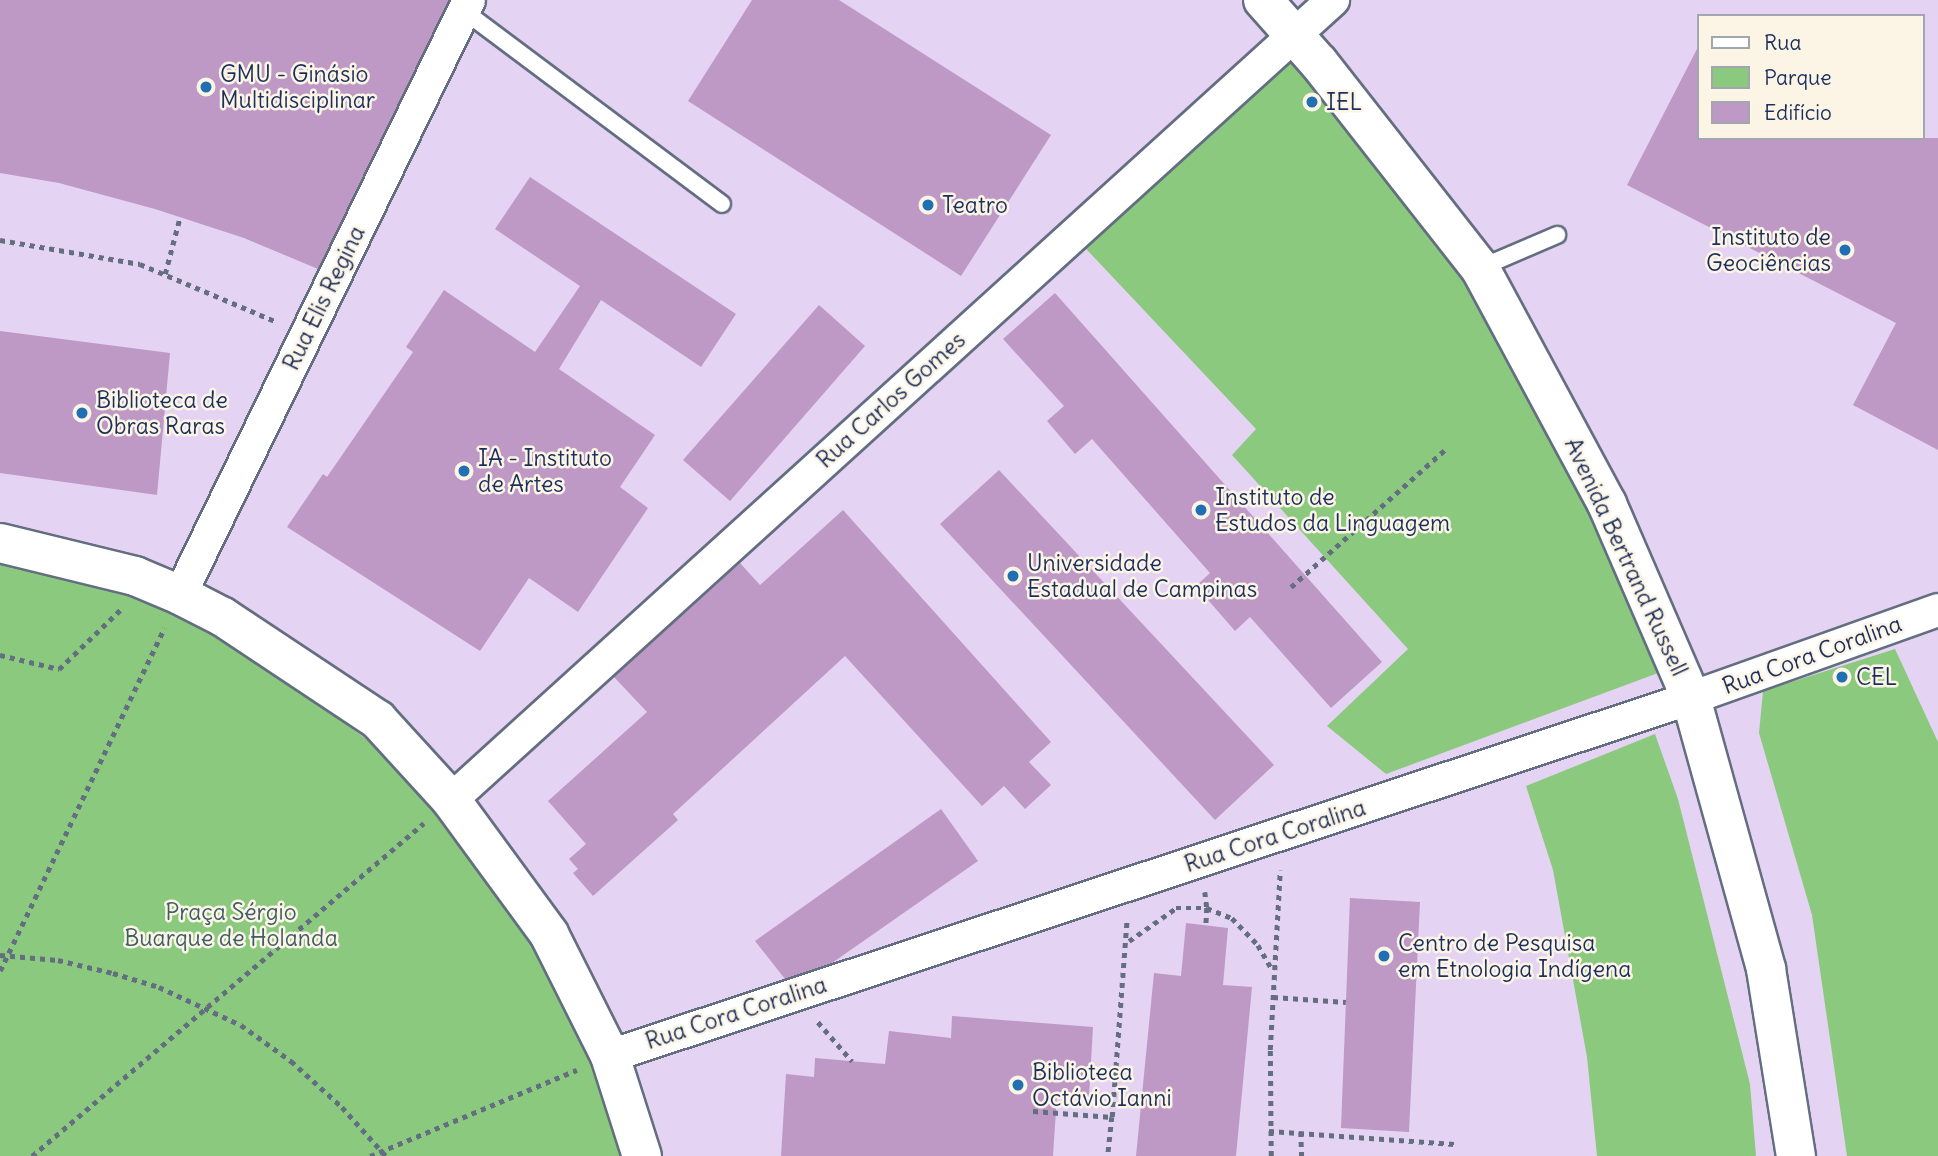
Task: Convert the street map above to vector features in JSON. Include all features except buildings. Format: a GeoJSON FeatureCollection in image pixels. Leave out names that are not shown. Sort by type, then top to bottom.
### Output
{"type":"FeatureCollection","features":[{"type":"Feature","properties":{"kind":"street","name":"Avenida Bertrand Russell"},"geometry":{"type":"LineString","coordinates":[[1263,0],[1295,34],[1480,268],[1607,504],[1691,698],[1766,969],[1796,1156]]}},
{"type":"Feature","properties":{"kind":"street","name":"Rua Carlos Gomes"},"geometry":{"type":"LineString","coordinates":[[451,800],[1333,0]]}},
{"type":"Feature","properties":{"kind":"street","name":"Rua Elis Regina"},"geometry":{"type":"LineString","coordinates":[[167,590],[305,337],[466,5]]}},
{"type":"Feature","properties":{"kind":"street"},"geometry":{"type":"LineString","coordinates":[[0,543],[167,590],[223,617],[378,720],[451,800],[549,934],[610,1056],[642,1156]]}},
{"type":"Feature","properties":{"kind":"street","name":"Rua Cora Coralina"},"geometry":{"type":"LineString","coordinates":[[610,1056],[1691,698],[1938,610]]}},
{"type":"Feature","properties":{"kind":"lane"},"geometry":{"type":"LineString","coordinates":[[466,5],[722,204]]}},
{"type":"Feature","properties":{"kind":"lane"},"geometry":{"type":"LineString","coordinates":[[1480,268],[1557,234]]}},
{"type":"Feature","properties":{"kind":"path"},"geometry":{"type":"LineString","coordinates":[[165,274],[180,217]]}},
{"type":"Feature","properties":{"kind":"path"},"geometry":{"type":"LineString","coordinates":[[0,240],[140,264],[305,337]]}},
{"type":"Feature","properties":{"kind":"path"},"geometry":{"type":"LineString","coordinates":[[1291,587],[1448,447]]}},
{"type":"Feature","properties":{"kind":"path"},"geometry":{"type":"LineString","coordinates":[[0,654],[59,669],[107,621],[167,590]]}},
{"type":"Feature","properties":{"kind":"path"},"geometry":{"type":"LineString","coordinates":[[0,971],[167,590]]}},
{"type":"Feature","properties":{"kind":"path"},"geometry":{"type":"LineString","coordinates":[[32,1156],[451,800]]}},
{"type":"Feature","properties":{"kind":"path"},"geometry":{"type":"LineString","coordinates":[[1271,1156],[1269,1131],[1272,997],[1280,834]]}},
{"type":"Feature","properties":{"kind":"path"},"geometry":{"type":"LineString","coordinates":[[1108,1156],[1128,942],[1125,886]]}},
{"type":"Feature","properties":{"kind":"path"},"geometry":{"type":"LineString","coordinates":[[1128,942],[1177,908],[1207,908],[1233,918],[1258,945],[1274,972]]}},
{"type":"Feature","properties":{"kind":"path"},"geometry":{"type":"LineString","coordinates":[[1206,925],[1207,908]]}},
{"type":"Feature","properties":{"kind":"path"},"geometry":{"type":"LineString","coordinates":[[0,955],[58,960],[113,973],[206,1008],[291,1061],[386,1156]]}},
{"type":"Feature","properties":{"kind":"path"},"geometry":{"type":"LineString","coordinates":[[792,995],[852,1061]]}},
{"type":"Feature","properties":{"kind":"path"},"geometry":{"type":"LineString","coordinates":[[1272,997],[1346,1002]]}},
{"type":"Feature","properties":{"kind":"path"},"geometry":{"type":"LineString","coordinates":[[370,1156],[610,1056]]}},
{"type":"Feature","properties":{"kind":"path"},"geometry":{"type":"LineString","coordinates":[[1033,1111],[1112,1116]]}},
{"type":"Feature","properties":{"kind":"path"},"geometry":{"type":"LineString","coordinates":[[1269,1131],[1455,1144]]}},
{"type":"Feature","properties":{"kind":"path"},"geometry":{"type":"LineString","coordinates":[[1301,1132],[1301,1156]]}},
{"type":"Feature","properties":{"kind":"shaded area","name":"Universidade Estadual de Campinas"},"geometry":{"type":"Polygon","coordinates":[[[0,0],[1938,0],[1938,1156],[626,1156],[0,555],[0,0]]]}},
{"type":"Feature","properties":{"kind":"green space"},"geometry":{"type":"Polygon","coordinates":[[[1295,35],[1412,179],[1677,666],[1386,774],[1327,726],[1408,649],[1232,455],[1256,429],[1073,235],[1295,35]]]}},
{"type":"Feature","properties":{"kind":"green space","name":"Praça Sérgio Buarque de Holanda"},"geometry":{"type":"Polygon","coordinates":[[[0,555],[138,589],[237,643],[401,765],[511,907],[564,995],[603,1083],[626,1156],[0,1156],[0,555]]]}},
{"type":"Feature","properties":{"kind":"green space"},"geometry":{"type":"Polygon","coordinates":[[[1895,649],[1938,742],[1938,1156],[1847,1156],[1812,915],[1759,733],[1763,691],[1895,649]]]}},
{"type":"Feature","properties":{"kind":"green space"},"geometry":{"type":"Polygon","coordinates":[[[1655,734],[1678,799],[1750,1084],[1756,1156],[1597,1156],[1587,1057],[1553,870],[1526,786],[1655,734]]]}},
{"type":"Feature","properties":{"kind":"place","name":"GMU - Ginásio Multidisciplinar"},"geometry":{"type":"Point","coordinates":[206,87]}},
{"type":"Feature","properties":{"kind":"place","name":"IEL"},"geometry":{"type":"Point","coordinates":[1312,102]}},
{"type":"Feature","properties":{"kind":"place","name":"Teatro"},"geometry":{"type":"Point","coordinates":[928,205]}},
{"type":"Feature","properties":{"kind":"place","name":"Instituto de Geociências"},"geometry":{"type":"Point","coordinates":[1845,250]}},
{"type":"Feature","properties":{"kind":"place","name":"Biblioteca de Obras Raras"},"geometry":{"type":"Point","coordinates":[82,413]}},
{"type":"Feature","properties":{"kind":"place","name":"IA - Instituto de Artes"},"geometry":{"type":"Point","coordinates":[464,471]}},
{"type":"Feature","properties":{"kind":"place","name":"Instituto de Estudos da Linguagem"},"geometry":{"type":"Point","coordinates":[1201,510]}},
{"type":"Feature","properties":{"kind":"place","name":"Universidade Estadual de Campinas"},"geometry":{"type":"Point","coordinates":[1013,576]}},
{"type":"Feature","properties":{"kind":"place","name":"CEL"},"geometry":{"type":"Point","coordinates":[1842,677]}},
{"type":"Feature","properties":{"kind":"place","name":"Centro de Pesquisa em Etnologia Indígena"},"geometry":{"type":"Point","coordinates":[1384,956]}},
{"type":"Feature","properties":{"kind":"place","name":"Biblioteca Octávio Ianni"},"geometry":{"type":"Point","coordinates":[1018,1085]}}]}
